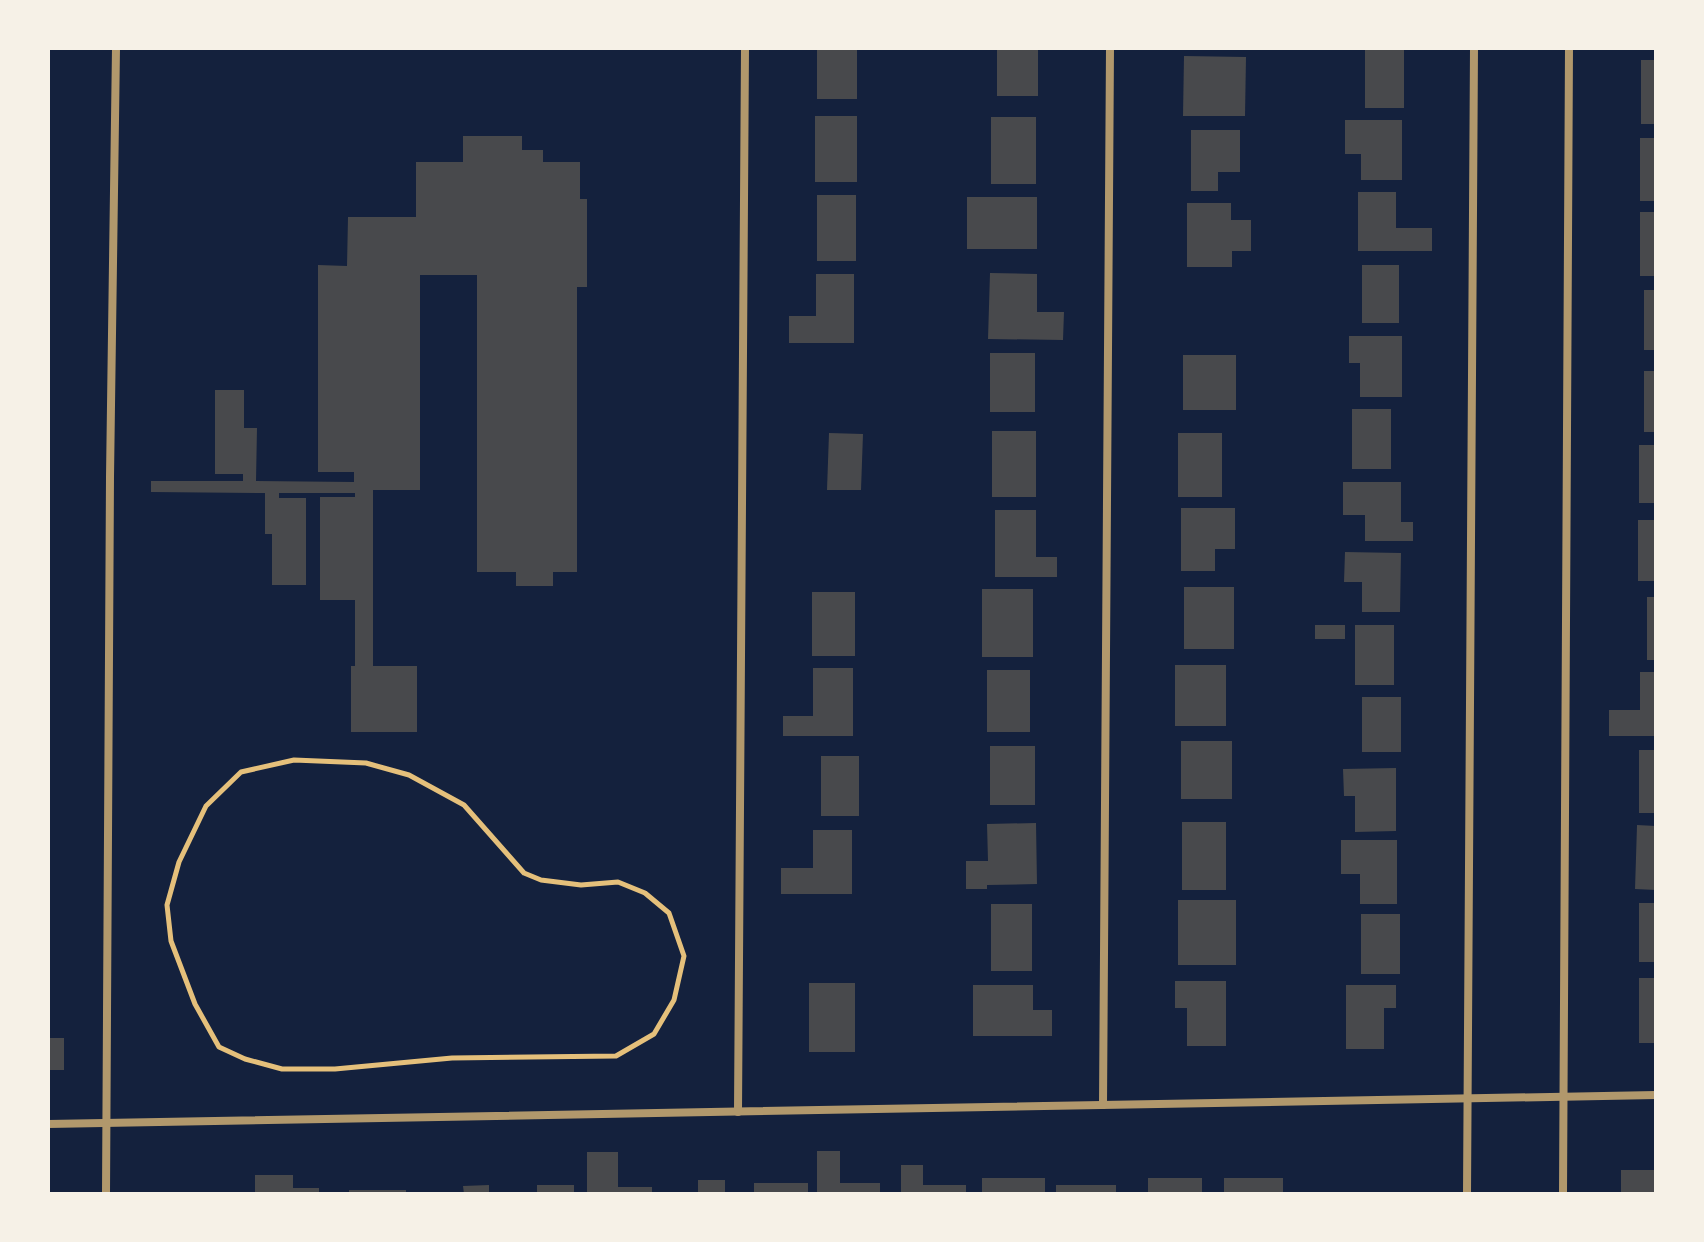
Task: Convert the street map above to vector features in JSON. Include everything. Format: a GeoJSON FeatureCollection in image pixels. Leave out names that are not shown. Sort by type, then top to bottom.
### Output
{"type":"FeatureCollection","features":[{"type":"Feature","properties":{"kind":"street"},"geometry":{"type":"LineString","coordinates":[[106,1194],[116,48]]}},
{"type":"Feature","properties":{"kind":"street"},"geometry":{"type":"LineString","coordinates":[[738,1112],[745,48]]}},
{"type":"Feature","properties":{"kind":"street"},"geometry":{"type":"LineString","coordinates":[[1103,1105],[1110,48]]}},
{"type":"Feature","properties":{"kind":"street"},"geometry":{"type":"LineString","coordinates":[[1467,1194],[1474,48]]}},
{"type":"Feature","properties":{"kind":"street"},"geometry":{"type":"LineString","coordinates":[[1563,1194],[1569,48]]}},
{"type":"Feature","properties":{"kind":"street"},"geometry":{"type":"LineString","coordinates":[[48,1124],[1656,1095]]}},
{"type":"Feature","properties":{"kind":"path"},"geometry":{"type":"LineString","coordinates":[[294,760],[366,763],[409,775],[464,805],[524,873],[541,880],[581,885],[618,882],[645,893],[669,913],[684,956],[674,1000],[654,1034],[616,1056],[452,1058],[335,1069],[282,1069],[245,1059],[219,1047],[195,1004],[171,941],[167,905],[179,862],[206,806],[241,772],[294,760]]}},
{"type":"Feature","properties":{"kind":"building"},"geometry":{"type":"Polygon","coordinates":[[[817,48],[857,48],[857,99],[817,99],[817,48]]]}},
{"type":"Feature","properties":{"kind":"building"},"geometry":{"type":"Polygon","coordinates":[[[997,48],[1038,48],[1038,96],[997,96],[997,48]]]}},
{"type":"Feature","properties":{"kind":"building"},"geometry":{"type":"Polygon","coordinates":[[[1365,48],[1404,48],[1404,108],[1365,108],[1365,48]]]}},
{"type":"Feature","properties":{"kind":"building"},"geometry":{"type":"Polygon","coordinates":[[[1184,56],[1246,57],[1245,116],[1183,116],[1184,56]]]}},
{"type":"Feature","properties":{"kind":"building"},"geometry":{"type":"Polygon","coordinates":[[[1641,60],[1656,60],[1656,124],[1641,124],[1641,60]]]}},
{"type":"Feature","properties":{"kind":"building"},"geometry":{"type":"Polygon","coordinates":[[[815,116],[857,116],[857,182],[815,182],[815,116]]]}},
{"type":"Feature","properties":{"kind":"building"},"geometry":{"type":"Polygon","coordinates":[[[991,117],[1036,117],[1036,184],[991,184],[991,117]]]}},
{"type":"Feature","properties":{"kind":"building"},"geometry":{"type":"Polygon","coordinates":[[[1345,120],[1402,120],[1402,180],[1361,180],[1361,154],[1345,154],[1345,120]]]}},
{"type":"Feature","properties":{"kind":"building"},"geometry":{"type":"Polygon","coordinates":[[[1191,130],[1240,130],[1240,172],[1218,172],[1218,191],[1191,191],[1191,130]]]}},
{"type":"Feature","properties":{"kind":"building"},"geometry":{"type":"Polygon","coordinates":[[[463,136],[522,136],[522,150],[543,150],[543,162],[580,162],[580,199],[587,199],[587,287],[577,287],[577,572],[553,572],[553,586],[516,586],[516,572],[477,572],[477,275],[420,275],[420,490],[373,490],[373,666],[417,666],[417,732],[351,732],[355,600],[320,600],[320,497],[355,497],[355,493],[279,493],[279,498],[306,498],[306,585],[272,585],[272,534],[265,534],[265,493],[151,492],[151,481],[243,481],[243,474],[215,474],[215,390],[244,390],[244,428],[257,428],[256,481],[354,482],[354,472],[318,472],[318,265],[347,266],[348,217],[416,217],[416,162],[463,162],[463,136]]]}},
{"type":"Feature","properties":{"kind":"building"},"geometry":{"type":"Polygon","coordinates":[[[1640,138],[1656,138],[1656,201],[1640,201],[1640,138]]]}},
{"type":"Feature","properties":{"kind":"building"},"geometry":{"type":"Polygon","coordinates":[[[1358,192],[1396,192],[1396,228],[1432,228],[1432,251],[1358,251],[1358,192]]]}},
{"type":"Feature","properties":{"kind":"building"},"geometry":{"type":"Polygon","coordinates":[[[817,195],[856,195],[856,261],[817,261],[817,195]]]}},
{"type":"Feature","properties":{"kind":"building"},"geometry":{"type":"Polygon","coordinates":[[[967,197],[1037,197],[1037,249],[967,249],[967,197]]]}},
{"type":"Feature","properties":{"kind":"building"},"geometry":{"type":"Polygon","coordinates":[[[1187,203],[1231,203],[1231,220],[1251,220],[1251,251],[1232,251],[1232,267],[1187,267],[1187,203]]]}},
{"type":"Feature","properties":{"kind":"building"},"geometry":{"type":"Polygon","coordinates":[[[1640,212],[1656,212],[1656,276],[1640,276],[1640,212]]]}},
{"type":"Feature","properties":{"kind":"building"},"geometry":{"type":"Polygon","coordinates":[[[1362,265],[1399,265],[1399,323],[1362,323],[1362,265]]]}},
{"type":"Feature","properties":{"kind":"building"},"geometry":{"type":"Polygon","coordinates":[[[990,273],[1037,274],[1037,312],[1064,312],[1063,340],[988,339],[990,273]]]}},
{"type":"Feature","properties":{"kind":"building"},"geometry":{"type":"Polygon","coordinates":[[[816,274],[854,274],[854,343],[789,343],[789,316],[816,316],[816,274]]]}},
{"type":"Feature","properties":{"kind":"building"},"geometry":{"type":"Polygon","coordinates":[[[1644,290],[1656,290],[1656,350],[1644,350],[1644,290]]]}},
{"type":"Feature","properties":{"kind":"building"},"geometry":{"type":"Polygon","coordinates":[[[1349,336],[1402,336],[1402,397],[1360,397],[1360,363],[1349,363],[1349,336]]]}},
{"type":"Feature","properties":{"kind":"building"},"geometry":{"type":"Polygon","coordinates":[[[990,353],[1035,353],[1035,412],[990,412],[990,353]]]}},
{"type":"Feature","properties":{"kind":"building"},"geometry":{"type":"Polygon","coordinates":[[[1183,355],[1236,355],[1236,410],[1183,410],[1183,355]]]}},
{"type":"Feature","properties":{"kind":"building"},"geometry":{"type":"Polygon","coordinates":[[[1644,371],[1656,371],[1656,432],[1644,432],[1644,371]]]}},
{"type":"Feature","properties":{"kind":"building"},"geometry":{"type":"Polygon","coordinates":[[[1352,409],[1391,409],[1391,469],[1352,469],[1352,409]]]}},
{"type":"Feature","properties":{"kind":"building"},"geometry":{"type":"Polygon","coordinates":[[[992,431],[1036,431],[1036,497],[992,497],[992,431]]]}},
{"type":"Feature","properties":{"kind":"building"},"geometry":{"type":"Polygon","coordinates":[[[829,433],[863,434],[861,490],[827,490],[829,433]]]}},
{"type":"Feature","properties":{"kind":"building"},"geometry":{"type":"Polygon","coordinates":[[[1178,433],[1222,433],[1222,497],[1178,497],[1178,433]]]}},
{"type":"Feature","properties":{"kind":"building"},"geometry":{"type":"Polygon","coordinates":[[[1639,445],[1656,445],[1656,503],[1639,503],[1639,445]]]}},
{"type":"Feature","properties":{"kind":"building"},"geometry":{"type":"Polygon","coordinates":[[[1343,482],[1401,482],[1401,522],[1413,522],[1413,541],[1365,541],[1365,515],[1343,515],[1343,482]]]}},
{"type":"Feature","properties":{"kind":"building"},"geometry":{"type":"Polygon","coordinates":[[[1181,508],[1235,508],[1235,549],[1215,549],[1215,571],[1181,571],[1181,508]]]}},
{"type":"Feature","properties":{"kind":"building"},"geometry":{"type":"Polygon","coordinates":[[[995,510],[1036,510],[1036,557],[1057,557],[1057,577],[995,577],[995,510]]]}},
{"type":"Feature","properties":{"kind":"building"},"geometry":{"type":"Polygon","coordinates":[[[1638,520],[1656,520],[1656,581],[1638,581],[1638,520]]]}},
{"type":"Feature","properties":{"kind":"building"},"geometry":{"type":"Polygon","coordinates":[[[1345,552],[1401,553],[1400,612],[1362,612],[1362,582],[1344,582],[1345,552]]]}},
{"type":"Feature","properties":{"kind":"building"},"geometry":{"type":"Polygon","coordinates":[[[1184,587],[1234,587],[1234,649],[1184,649],[1184,587]]]}},
{"type":"Feature","properties":{"kind":"building"},"geometry":{"type":"Polygon","coordinates":[[[982,589],[1033,589],[1033,657],[982,657],[982,589]]]}},
{"type":"Feature","properties":{"kind":"building"},"geometry":{"type":"Polygon","coordinates":[[[812,592],[855,592],[855,656],[812,656],[812,592]]]}},
{"type":"Feature","properties":{"kind":"building"},"geometry":{"type":"Polygon","coordinates":[[[1647,597],[1656,597],[1656,660],[1647,660],[1647,597]]]}},
{"type":"Feature","properties":{"kind":"building"},"geometry":{"type":"Polygon","coordinates":[[[1315,625],[1345,625],[1345,639],[1315,639],[1315,625]]]}},
{"type":"Feature","properties":{"kind":"building"},"geometry":{"type":"Polygon","coordinates":[[[1355,625],[1394,625],[1394,685],[1355,685],[1355,625]]]}},
{"type":"Feature","properties":{"kind":"building"},"geometry":{"type":"Polygon","coordinates":[[[1175,665],[1226,665],[1226,726],[1175,726],[1175,665]]]}},
{"type":"Feature","properties":{"kind":"building"},"geometry":{"type":"Polygon","coordinates":[[[813,668],[853,668],[853,736],[783,736],[783,716],[813,716],[813,668]]]}},
{"type":"Feature","properties":{"kind":"building"},"geometry":{"type":"Polygon","coordinates":[[[987,670],[1030,670],[1030,732],[987,732],[987,670]]]}},
{"type":"Feature","properties":{"kind":"building"},"geometry":{"type":"Polygon","coordinates":[[[1640,672],[1656,672],[1656,736],[1609,736],[1609,710],[1640,710],[1640,672]]]}},
{"type":"Feature","properties":{"kind":"building"},"geometry":{"type":"Polygon","coordinates":[[[1362,697],[1401,697],[1401,752],[1362,752],[1362,697]]]}},
{"type":"Feature","properties":{"kind":"building"},"geometry":{"type":"Polygon","coordinates":[[[1181,741],[1232,741],[1232,799],[1181,799],[1181,741]]]}},
{"type":"Feature","properties":{"kind":"building"},"geometry":{"type":"Polygon","coordinates":[[[990,746],[1035,746],[1035,805],[990,805],[990,746]]]}},
{"type":"Feature","properties":{"kind":"building"},"geometry":{"type":"Polygon","coordinates":[[[1639,750],[1656,750],[1656,813],[1639,813],[1639,750]]]}},
{"type":"Feature","properties":{"kind":"building"},"geometry":{"type":"Polygon","coordinates":[[[821,756],[859,756],[859,816],[821,816],[821,756]]]}},
{"type":"Feature","properties":{"kind":"building"},"geometry":{"type":"Polygon","coordinates":[[[1396,768],[1396,831],[1355,832],[1355,796],[1344,796],[1343,769],[1396,768]]]}},
{"type":"Feature","properties":{"kind":"building"},"geometry":{"type":"Polygon","coordinates":[[[1182,822],[1226,822],[1226,890],[1182,890],[1182,822]]]}},
{"type":"Feature","properties":{"kind":"building"},"geometry":{"type":"Polygon","coordinates":[[[1036,823],[1037,884],[987,885],[987,889],[966,889],[966,861],[988,861],[987,824],[1036,823]]]}},
{"type":"Feature","properties":{"kind":"building"},"geometry":{"type":"Polygon","coordinates":[[[1637,825],[1656,826],[1656,890],[1635,889],[1637,825]]]}},
{"type":"Feature","properties":{"kind":"building"},"geometry":{"type":"Polygon","coordinates":[[[813,830],[852,830],[852,894],[781,894],[781,868],[813,868],[813,830]]]}},
{"type":"Feature","properties":{"kind":"building"},"geometry":{"type":"Polygon","coordinates":[[[1341,840],[1397,840],[1397,904],[1360,904],[1360,874],[1341,874],[1341,840]]]}},
{"type":"Feature","properties":{"kind":"building"},"geometry":{"type":"Polygon","coordinates":[[[1178,900],[1236,900],[1236,965],[1178,965],[1178,900]]]}},
{"type":"Feature","properties":{"kind":"building"},"geometry":{"type":"Polygon","coordinates":[[[1639,903],[1656,903],[1656,962],[1639,962],[1639,903]]]}},
{"type":"Feature","properties":{"kind":"building"},"geometry":{"type":"Polygon","coordinates":[[[991,904],[1032,904],[1032,971],[991,971],[991,904]]]}},
{"type":"Feature","properties":{"kind":"building"},"geometry":{"type":"Polygon","coordinates":[[[1361,914],[1400,914],[1400,974],[1361,974],[1361,914]]]}},
{"type":"Feature","properties":{"kind":"building"},"geometry":{"type":"Polygon","coordinates":[[[1639,978],[1656,978],[1656,1043],[1639,1043],[1639,978]]]}},
{"type":"Feature","properties":{"kind":"building"},"geometry":{"type":"Polygon","coordinates":[[[1175,981],[1226,981],[1226,1046],[1187,1046],[1187,1008],[1175,1008],[1175,981]]]}},
{"type":"Feature","properties":{"kind":"building"},"geometry":{"type":"Polygon","coordinates":[[[809,983],[855,983],[855,1052],[809,1052],[809,983]]]}},
{"type":"Feature","properties":{"kind":"building"},"geometry":{"type":"Polygon","coordinates":[[[973,985],[1033,985],[1033,1010],[1052,1010],[1052,1036],[973,1036],[973,985]]]}},
{"type":"Feature","properties":{"kind":"building"},"geometry":{"type":"Polygon","coordinates":[[[1346,985],[1396,985],[1396,1008],[1384,1008],[1384,1049],[1346,1049],[1346,985]]]}},
{"type":"Feature","properties":{"kind":"building"},"geometry":{"type":"Polygon","coordinates":[[[48,1038],[64,1038],[64,1070],[48,1070],[48,1038]]]}},
{"type":"Feature","properties":{"kind":"building"},"geometry":{"type":"Polygon","coordinates":[[[817,1151],[840,1151],[840,1183],[880,1183],[880,1194],[817,1194],[817,1151]]]}},
{"type":"Feature","properties":{"kind":"building"},"geometry":{"type":"Polygon","coordinates":[[[587,1152],[618,1152],[618,1187],[652,1187],[652,1194],[587,1194],[587,1152]]]}},
{"type":"Feature","properties":{"kind":"building"},"geometry":{"type":"Polygon","coordinates":[[[901,1165],[923,1165],[923,1185],[966,1185],[966,1194],[901,1194],[901,1165]]]}},
{"type":"Feature","properties":{"kind":"building"},"geometry":{"type":"Polygon","coordinates":[[[1621,1170],[1656,1170],[1656,1194],[1621,1194],[1621,1170]]]}},
{"type":"Feature","properties":{"kind":"building"},"geometry":{"type":"Polygon","coordinates":[[[255,1175],[293,1175],[293,1188],[319,1188],[319,1194],[255,1194],[255,1175]]]}},
{"type":"Feature","properties":{"kind":"building"},"geometry":{"type":"Polygon","coordinates":[[[982,1178],[1045,1178],[1045,1194],[982,1194],[982,1178]]]}},
{"type":"Feature","properties":{"kind":"building"},"geometry":{"type":"Polygon","coordinates":[[[1148,1178],[1202,1178],[1202,1194],[1148,1194],[1148,1178]]]}},
{"type":"Feature","properties":{"kind":"building"},"geometry":{"type":"Polygon","coordinates":[[[1224,1178],[1283,1178],[1283,1194],[1224,1194],[1224,1178]]]}},
{"type":"Feature","properties":{"kind":"building"},"geometry":{"type":"Polygon","coordinates":[[[698,1180],[725,1180],[725,1194],[698,1194],[698,1180]]]}},
{"type":"Feature","properties":{"kind":"building"},"geometry":{"type":"Polygon","coordinates":[[[754,1183],[808,1183],[808,1194],[754,1194],[754,1183]]]}},
{"type":"Feature","properties":{"kind":"building"},"geometry":{"type":"Polygon","coordinates":[[[489,1185],[489,1194],[464,1194],[463,1186],[489,1185]]]}},
{"type":"Feature","properties":{"kind":"building"},"geometry":{"type":"Polygon","coordinates":[[[537,1185],[574,1185],[574,1194],[537,1194],[537,1185]]]}},
{"type":"Feature","properties":{"kind":"building"},"geometry":{"type":"Polygon","coordinates":[[[1056,1185],[1116,1185],[1116,1194],[1056,1194],[1056,1185]]]}},
{"type":"Feature","properties":{"kind":"building"},"geometry":{"type":"Polygon","coordinates":[[[349,1190],[406,1190],[406,1194],[349,1194],[349,1190]]]}}]}
